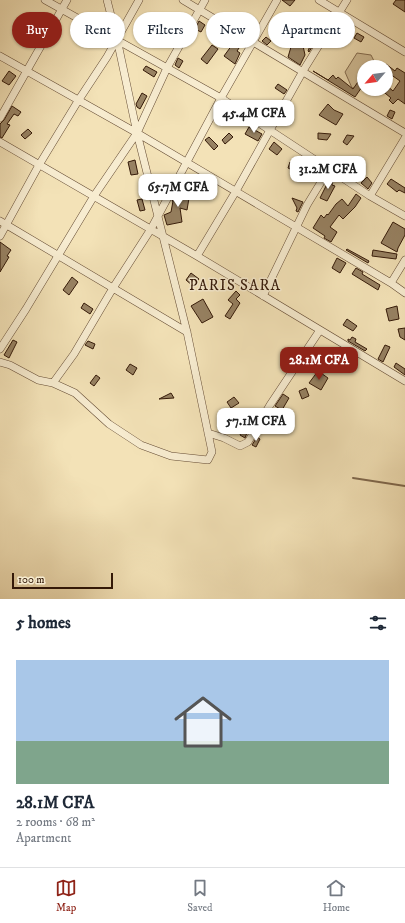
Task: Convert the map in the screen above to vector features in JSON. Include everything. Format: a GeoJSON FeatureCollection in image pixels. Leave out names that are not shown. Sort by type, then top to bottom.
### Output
{"type":"FeatureCollection","features":[{"type":"Feature","properties":{"kind":"street"},"geometry":{"type":"LineString","coordinates":[[45,0],[70,13]]}},
{"type":"Feature","properties":{"kind":"street"},"geometry":{"type":"LineString","coordinates":[[0,118],[67,0]]}},
{"type":"Feature","properties":{"kind":"street"},"geometry":{"type":"LineString","coordinates":[[107,0],[110,12]]}},
{"type":"Feature","properties":{"kind":"street"},"geometry":{"type":"LineString","coordinates":[[125,25],[140,0]]}},
{"type":"Feature","properties":{"kind":"street"},"geometry":{"type":"LineString","coordinates":[[182,0],[206,15]]}},
{"type":"Feature","properties":{"kind":"street"},"geometry":{"type":"LineString","coordinates":[[0,348],[94,196],[137,133],[167,68],[205,0]]}},
{"type":"Feature","properties":{"kind":"street"},"geometry":{"type":"LineString","coordinates":[[260,29],[277,0]]}},
{"type":"Feature","properties":{"kind":"street"},"geometry":{"type":"LineString","coordinates":[[319,0],[337,12]]}},
{"type":"Feature","properties":{"kind":"street"},"geometry":{"type":"LineString","coordinates":[[340,12],[347,0]]}},
{"type":"Feature","properties":{"kind":"street"},"geometry":{"type":"LineString","coordinates":[[355,22],[405,52]]}},
{"type":"Feature","properties":{"kind":"street"},"geometry":{"type":"LineString","coordinates":[[125,44],[221,98],[370,196],[405,216]]}},
{"type":"Feature","properties":{"kind":"street"},"geometry":{"type":"LineString","coordinates":[[260,47],[405,133]]}},
{"type":"Feature","properties":{"kind":"street"},"geometry":{"type":"LineString","coordinates":[[0,236],[39,165],[112,48]]}},
{"type":"Feature","properties":{"kind":"street"},"geometry":{"type":"LineString","coordinates":[[0,362],[10,365],[38,380],[53,383],[75,393],[109,424],[141,445],[171,456],[208,460],[212,452],[187,332],[137,133],[119,48]]}},
{"type":"Feature","properties":{"kind":"street"},"geometry":{"type":"LineString","coordinates":[[53,383],[74,354],[113,288],[151,229],[249,48]]}},
{"type":"Feature","properties":{"kind":"street"},"geometry":{"type":"LineString","coordinates":[[197,256],[236,191],[317,48]]}},
{"type":"Feature","properties":{"kind":"street"},"geometry":{"type":"LineString","coordinates":[[0,56],[137,133],[391,283],[405,293]]}},
{"type":"Feature","properties":{"kind":"street"},"geometry":{"type":"LineString","coordinates":[[370,196],[405,138]]}},
{"type":"Feature","properties":{"kind":"street"},"geometry":{"type":"LineString","coordinates":[[0,142],[197,256],[405,381]]}},
{"type":"Feature","properties":{"kind":"street"},"geometry":{"type":"LineString","coordinates":[[263,296],[296,227],[329,169]]}},
{"type":"Feature","properties":{"kind":"street"},"geometry":{"type":"LineString","coordinates":[[0,221],[187,332]]}},
{"type":"Feature","properties":{"kind":"street"},"geometry":{"type":"LineString","coordinates":[[391,283],[405,260]]}},
{"type":"Feature","properties":{"kind":"street"},"geometry":{"type":"LineString","coordinates":[[208,433],[224,438],[240,446],[248,442],[270,405],[320,330]]}},
{"type":"Feature","properties":{"kind":"shaded area"},"geometry":{"type":"Polygon","coordinates":[[[357,53],[371,55],[374,60],[357,60],[357,87],[352,88],[345,72],[357,53]]]}},
{"type":"Feature","properties":{"kind":"building"},"geometry":{"type":"Polygon","coordinates":[[[282,0],[295,0],[290,6],[282,0]]]}},
{"type":"Feature","properties":{"kind":"building"},"geometry":{"type":"Polygon","coordinates":[[[396,0],[405,0],[405,12],[393,4],[396,0]]]}},
{"type":"Feature","properties":{"kind":"building"},"geometry":{"type":"Polygon","coordinates":[[[199,21],[205,25],[201,32],[198,30],[199,21]]]}},
{"type":"Feature","properties":{"kind":"building"},"geometry":{"type":"Polygon","coordinates":[[[357,33],[364,37],[361,42],[355,39],[357,33]]]}},
{"type":"Feature","properties":{"kind":"building"},"geometry":{"type":"Polygon","coordinates":[[[266,37],[268,39],[268,44],[267,45],[262,41],[266,37]]]}},
{"type":"Feature","properties":{"kind":"building"},"geometry":{"type":"Polygon","coordinates":[[[210,48],[218,49],[207,64],[201,59],[210,48]]]}},
{"type":"Feature","properties":{"kind":"building"},"geometry":{"type":"Polygon","coordinates":[[[230,48],[239,48],[237,51],[240,53],[235,64],[224,56],[230,48]]]}},
{"type":"Feature","properties":{"kind":"building"},"geometry":{"type":"Polygon","coordinates":[[[291,48],[303,48],[305,55],[300,65],[288,57],[291,48]]]}},
{"type":"Feature","properties":{"kind":"building"},"geometry":{"type":"Polygon","coordinates":[[[178,58],[183,61],[179,68],[175,65],[178,58]]]}},
{"type":"Feature","properties":{"kind":"building"},"geometry":{"type":"Polygon","coordinates":[[[146,66],[157,72],[154,77],[143,70],[146,66]]]}},
{"type":"Feature","properties":{"kind":"building"},"geometry":{"type":"Polygon","coordinates":[[[397,68],[405,73],[405,104],[398,99],[393,104],[389,100],[391,98],[389,96],[393,96],[393,91],[400,81],[393,76],[393,69],[395,71],[397,68]]]}},
{"type":"Feature","properties":{"kind":"building"},"geometry":{"type":"Polygon","coordinates":[[[9,71],[16,76],[9,85],[2,81],[9,71]]]}},
{"type":"Feature","properties":{"kind":"building"},"geometry":{"type":"Polygon","coordinates":[[[313,71],[328,80],[333,75],[336,79],[338,77],[353,89],[357,83],[357,94],[355,97],[313,71]]]}},
{"type":"Feature","properties":{"kind":"building"},"geometry":{"type":"Polygon","coordinates":[[[278,84],[287,90],[284,94],[275,88],[278,84]]]}},
{"type":"Feature","properties":{"kind":"building"},"geometry":{"type":"Polygon","coordinates":[[[142,93],[147,96],[140,109],[136,104],[142,93]]]}},
{"type":"Feature","properties":{"kind":"building"},"geometry":{"type":"Polygon","coordinates":[[[266,104],[272,109],[268,114],[262,109],[266,104]]]}},
{"type":"Feature","properties":{"kind":"building"},"geometry":{"type":"Polygon","coordinates":[[[328,104],[334,110],[343,114],[336,125],[319,115],[328,104]]]}},
{"type":"Feature","properties":{"kind":"building"},"geometry":{"type":"Polygon","coordinates":[[[12,106],[21,112],[18,116],[14,114],[7,124],[10,125],[2,138],[0,137],[0,124],[12,106]]]}},
{"type":"Feature","properties":{"kind":"building"},"geometry":{"type":"Polygon","coordinates":[[[390,110],[395,112],[392,119],[387,116],[390,110]]]}},
{"type":"Feature","properties":{"kind":"building"},"geometry":{"type":"Polygon","coordinates":[[[249,127],[262,134],[258,141],[245,134],[249,127]]]}},
{"type":"Feature","properties":{"kind":"building"},"geometry":{"type":"Polygon","coordinates":[[[28,129],[32,133],[25,139],[21,135],[28,129]]]}},
{"type":"Feature","properties":{"kind":"building"},"geometry":{"type":"Polygon","coordinates":[[[229,133],[233,137],[225,144],[222,140],[229,133]]]}},
{"type":"Feature","properties":{"kind":"building"},"geometry":{"type":"Polygon","coordinates":[[[318,133],[331,134],[327,140],[318,139],[318,133]]]}},
{"type":"Feature","properties":{"kind":"building"},"geometry":{"type":"Polygon","coordinates":[[[347,135],[354,136],[347,145],[343,142],[347,135]]]}},
{"type":"Feature","properties":{"kind":"building"},"geometry":{"type":"Polygon","coordinates":[[[209,137],[218,146],[214,150],[205,140],[209,137]]]}},
{"type":"Feature","properties":{"kind":"building"},"geometry":{"type":"Polygon","coordinates":[[[274,142],[282,149],[277,155],[269,149],[274,142]]]}},
{"type":"Feature","properties":{"kind":"building"},"geometry":{"type":"Polygon","coordinates":[[[135,160],[138,174],[131,175],[128,162],[135,160]]]}},
{"type":"Feature","properties":{"kind":"building"},"geometry":{"type":"Polygon","coordinates":[[[290,162],[299,173],[288,168],[290,162]]]}},
{"type":"Feature","properties":{"kind":"building"},"geometry":{"type":"Polygon","coordinates":[[[331,176],[333,177],[332,185],[335,186],[327,201],[320,198],[331,176]]]}},
{"type":"Feature","properties":{"kind":"building"},"geometry":{"type":"Polygon","coordinates":[[[367,177],[372,183],[368,189],[361,183],[367,177]]]}},
{"type":"Feature","properties":{"kind":"building"},"geometry":{"type":"Polygon","coordinates":[[[391,179],[405,188],[405,193],[399,190],[397,192],[387,184],[391,179]]]}},
{"type":"Feature","properties":{"kind":"building"},"geometry":{"type":"Polygon","coordinates":[[[181,192],[190,192],[187,210],[180,208],[182,222],[167,225],[164,215],[171,212],[172,201],[176,194],[181,195],[181,192]]]}},
{"type":"Feature","properties":{"kind":"building"},"geometry":{"type":"Polygon","coordinates":[[[356,194],[361,198],[355,207],[343,219],[339,215],[330,227],[337,232],[331,242],[313,228],[321,215],[324,218],[327,214],[328,215],[336,204],[342,199],[348,206],[356,194]]]}},
{"type":"Feature","properties":{"kind":"building"},"geometry":{"type":"Polygon","coordinates":[[[292,198],[303,202],[298,212],[296,211],[297,208],[292,198]]]}},
{"type":"Feature","properties":{"kind":"building"},"geometry":{"type":"Polygon","coordinates":[[[142,199],[145,210],[140,211],[137,200],[142,199]]]}},
{"type":"Feature","properties":{"kind":"building"},"geometry":{"type":"Polygon","coordinates":[[[393,222],[405,229],[405,235],[397,252],[381,243],[393,222]]]}},
{"type":"Feature","properties":{"kind":"building"},"geometry":{"type":"Polygon","coordinates":[[[0,242],[11,250],[7,256],[9,257],[0,272],[0,242]]]}},
{"type":"Feature","properties":{"kind":"building"},"geometry":{"type":"Polygon","coordinates":[[[347,249],[369,261],[368,263],[346,250],[347,249]]]}},
{"type":"Feature","properties":{"kind":"building"},"geometry":{"type":"Polygon","coordinates":[[[373,250],[397,254],[396,259],[372,256],[373,250]]]}},
{"type":"Feature","properties":{"kind":"building"},"geometry":{"type":"Polygon","coordinates":[[[337,258],[346,263],[340,273],[332,268],[337,258]]]}},
{"type":"Feature","properties":{"kind":"building"},"geometry":{"type":"Polygon","coordinates":[[[356,268],[363,272],[362,274],[380,285],[378,290],[352,274],[356,268]]]}},
{"type":"Feature","properties":{"kind":"building"},"geometry":{"type":"Polygon","coordinates":[[[191,273],[199,279],[193,286],[186,280],[191,273]]]}},
{"type":"Feature","properties":{"kind":"building"},"geometry":{"type":"Polygon","coordinates":[[[72,277],[78,282],[69,295],[63,290],[72,277]]]}},
{"type":"Feature","properties":{"kind":"building"},"geometry":{"type":"Polygon","coordinates":[[[236,291],[240,295],[236,299],[240,303],[230,319],[225,316],[233,304],[228,300],[236,291]]]}},
{"type":"Feature","properties":{"kind":"building"},"geometry":{"type":"Polygon","coordinates":[[[203,299],[213,317],[202,323],[191,306],[203,299]]]}},
{"type":"Feature","properties":{"kind":"building"},"geometry":{"type":"Polygon","coordinates":[[[84,303],[93,309],[90,314],[81,308],[84,303]]]}},
{"type":"Feature","properties":{"kind":"building"},"geometry":{"type":"Polygon","coordinates":[[[397,306],[399,319],[389,321],[386,309],[397,306]]]}},
{"type":"Feature","properties":{"kind":"building"},"geometry":{"type":"Polygon","coordinates":[[[347,319],[357,326],[353,331],[343,325],[347,319]]]}},
{"type":"Feature","properties":{"kind":"building"},"geometry":{"type":"Polygon","coordinates":[[[405,328],[405,340],[400,337],[398,329],[405,328]]]}},
{"type":"Feature","properties":{"kind":"building"},"geometry":{"type":"Polygon","coordinates":[[[352,337],[356,339],[355,342],[367,349],[365,351],[348,341],[348,339],[350,340],[352,337]]]}},
{"type":"Feature","properties":{"kind":"building"},"geometry":{"type":"Polygon","coordinates":[[[13,340],[17,342],[9,358],[4,355],[13,340]]]}},
{"type":"Feature","properties":{"kind":"building"},"geometry":{"type":"Polygon","coordinates":[[[88,341],[95,344],[93,349],[85,345],[88,341]]]}},
{"type":"Feature","properties":{"kind":"building"},"geometry":{"type":"Polygon","coordinates":[[[385,345],[390,347],[383,362],[378,359],[385,345]]]}},
{"type":"Feature","properties":{"kind":"building"},"geometry":{"type":"Polygon","coordinates":[[[396,363],[405,369],[405,375],[394,367],[396,363]]]}},
{"type":"Feature","properties":{"kind":"building"},"geometry":{"type":"Polygon","coordinates":[[[130,364],[137,368],[133,375],[126,370],[130,364]]]}},
{"type":"Feature","properties":{"kind":"building"},"geometry":{"type":"Polygon","coordinates":[[[318,371],[328,378],[321,390],[309,383],[318,371]]]}},
{"type":"Feature","properties":{"kind":"building"},"geometry":{"type":"Polygon","coordinates":[[[96,375],[100,378],[94,386],[90,383],[96,375]]]}},
{"type":"Feature","properties":{"kind":"building"},"geometry":{"type":"Polygon","coordinates":[[[306,388],[309,396],[302,399],[299,391],[306,388]]]}},
{"type":"Feature","properties":{"kind":"building"},"geometry":{"type":"Polygon","coordinates":[[[171,393],[174,398],[159,399],[171,393]]]}},
{"type":"Feature","properties":{"kind":"building"},"geometry":{"type":"Polygon","coordinates":[[[283,394],[289,398],[282,410],[275,406],[283,394]]]}},
{"type":"Feature","properties":{"kind":"building"},"geometry":{"type":"Polygon","coordinates":[[[234,397],[239,403],[231,408],[227,402],[234,397]]]}},
{"type":"Feature","properties":{"kind":"building"},"geometry":{"type":"Polygon","coordinates":[[[243,428],[248,430],[245,438],[240,435],[243,428]]]}},
{"type":"Feature","properties":{"kind":"building"},"geometry":{"type":"Polygon","coordinates":[[[257,437],[260,439],[256,447],[252,445],[257,437]]]}},
{"type":"Feature","properties":{"kind":"waterway"},"geometry":{"type":"LineString","coordinates":[[353,478],[405,486]]}},
{"type":"Feature","properties":{"kind":"district","name":"PARIS SARA"},"geometry":{"type":"Point","coordinates":[235,285]}}]}
